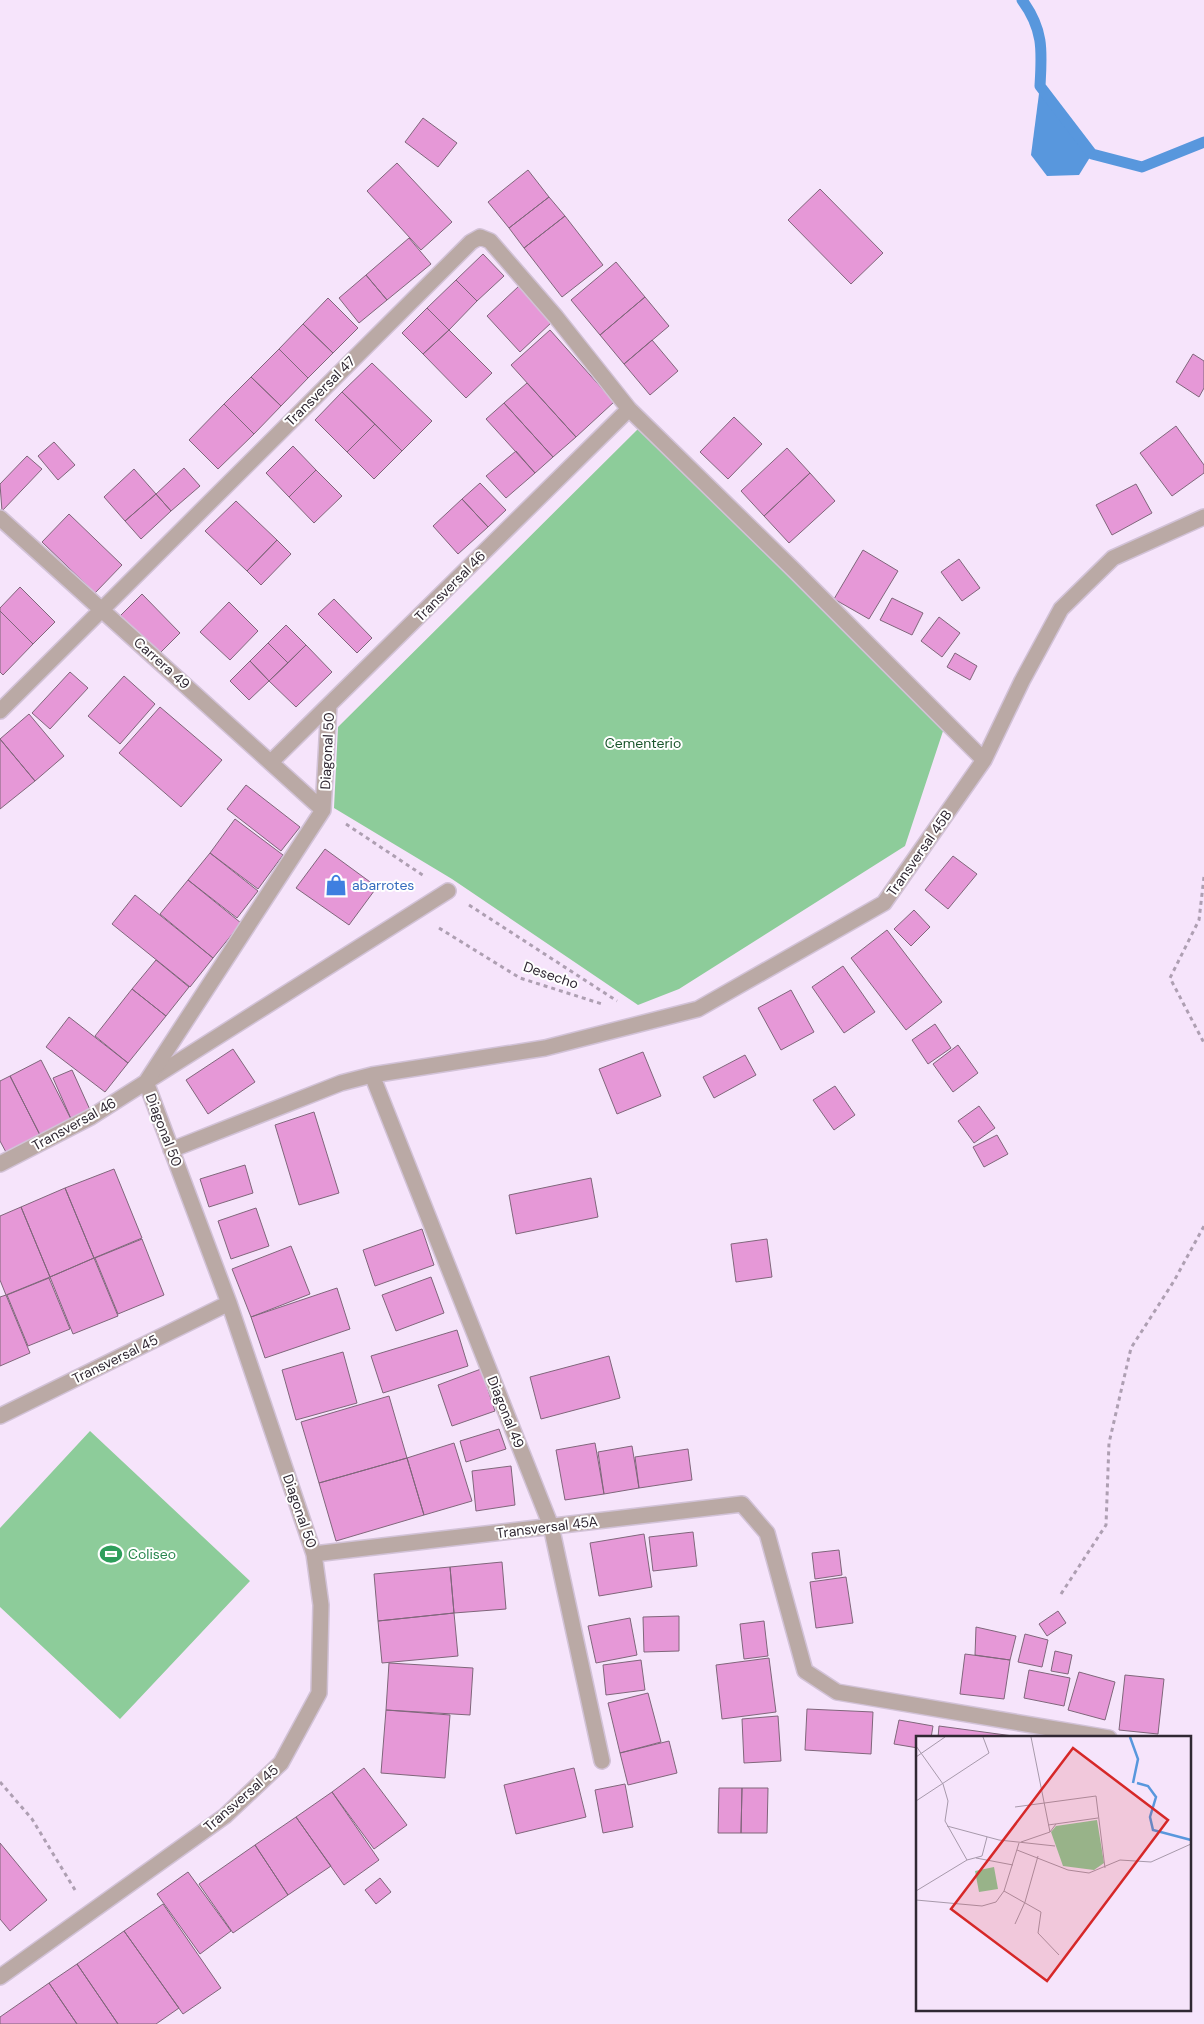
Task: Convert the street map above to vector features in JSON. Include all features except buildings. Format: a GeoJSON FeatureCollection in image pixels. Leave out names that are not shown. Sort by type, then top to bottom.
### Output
{"type":"FeatureCollection","features":[{"type":"Feature","properties":{"kind":"street","name":"Transversal 47"},"geometry":{"type":"LineString","coordinates":[[0,711],[471,242],[480,237],[490,241],[502,254],[556,317],[629,409]]}},
{"type":"Feature","properties":{"kind":"street","name":"Transversal 46"},"geometry":{"type":"LineString","coordinates":[[271,762],[629,409]]}},
{"type":"Feature","properties":{"kind":"street"},"geometry":{"type":"LineString","coordinates":[[629,409],[796,572],[984,760]]}},
{"type":"Feature","properties":{"kind":"street","name":"Transversal 45B"},"geometry":{"type":"LineString","coordinates":[[171,1150],[341,1082],[372,1075],[544,1048],[698,1009],[884,903],[984,760],[1043,642],[1062,609],[1113,558],[1204,517]]}},
{"type":"Feature","properties":{"kind":"street","name":"Carrera 49"},"geometry":{"type":"LineString","coordinates":[[0,518],[102,608],[323,810]]}},
{"type":"Feature","properties":{"kind":"street","name":"Diagonal 50"},"geometry":{"type":"LineString","coordinates":[[314,1554],[229,1303],[146,1082],[323,810],[329,705]]}},
{"type":"Feature","properties":{"kind":"street","name":"Transversal 46"},"geometry":{"type":"LineString","coordinates":[[0,1164],[91,1117],[448,891]]}},
{"type":"Feature","properties":{"kind":"street","name":"Diagonal 49"},"geometry":{"type":"LineString","coordinates":[[372,1075],[551,1526],[602,1761]]}},
{"type":"Feature","properties":{"kind":"street","name":"Transversal 45"},"geometry":{"type":"LineString","coordinates":[[0,1416],[229,1303]]}},
{"type":"Feature","properties":{"kind":"street","name":"Transversal 45A"},"geometry":{"type":"LineString","coordinates":[[314,1554],[742,1504],[766,1533],[805,1672],[837,1692],[1097,1736]]}},
{"type":"Feature","properties":{"kind":"street","name":"Transversal 45"},"geometry":{"type":"LineString","coordinates":[[0,1977],[225,1816],[281,1763],[318,1693],[321,1605],[314,1554]]}},
{"type":"Feature","properties":{"kind":"path"},"geometry":{"type":"LineString","coordinates":[[323,810],[649,1022]]}},
{"type":"Feature","properties":{"kind":"path"},"geometry":{"type":"LineString","coordinates":[[1204,877],[1199,920],[1170,978],[1204,1043]]}},
{"type":"Feature","properties":{"kind":"path","name":"Desecho"},"geometry":{"type":"LineString","coordinates":[[417,911],[520,978],[602,1004],[627,1027]]}},
{"type":"Feature","properties":{"kind":"path"},"geometry":{"type":"LineString","coordinates":[[1061,1594],[1106,1525],[1109,1443],[1131,1348],[1174,1281],[1204,1226]]}},
{"type":"Feature","properties":{"kind":"path"},"geometry":{"type":"LineString","coordinates":[[0,1782],[32,1819],[88,1914]]}},
{"type":"Feature","properties":{"kind":"green space","name":"Cementerio"},"geometry":{"type":"Polygon","coordinates":[[[638,429],[944,728],[905,846],[679,989],[638,1005],[452,879],[334,808],[338,727],[638,429]]]}},
{"type":"Feature","properties":{"kind":"green space","name":"Coliseo"},"geometry":{"type":"Polygon","coordinates":[[[90,1431],[250,1581],[120,1719],[0,1607],[0,1528],[90,1431]]]}},
{"type":"Feature","properties":{"kind":"water"},"geometry":{"type":"Polygon","coordinates":[[[1040,86],[1092,154],[1079,175],[1047,176],[1031,155],[1040,86]]]}},
{"type":"Feature","properties":{"kind":"waterway"},"geometry":{"type":"LineString","coordinates":[[1022,0],[1038,31],[1041,51],[1040,86],[1092,154],[1142,167],[1204,142]]}},
{"type":"Feature","properties":{"kind":"place","name":"abarrotes"},"geometry":{"type":"Point","coordinates":[336,885]}},
{"type":"Feature","properties":{"kind":"place","name":"Coliseo"},"geometry":{"type":"Point","coordinates":[111,1554]}}]}
